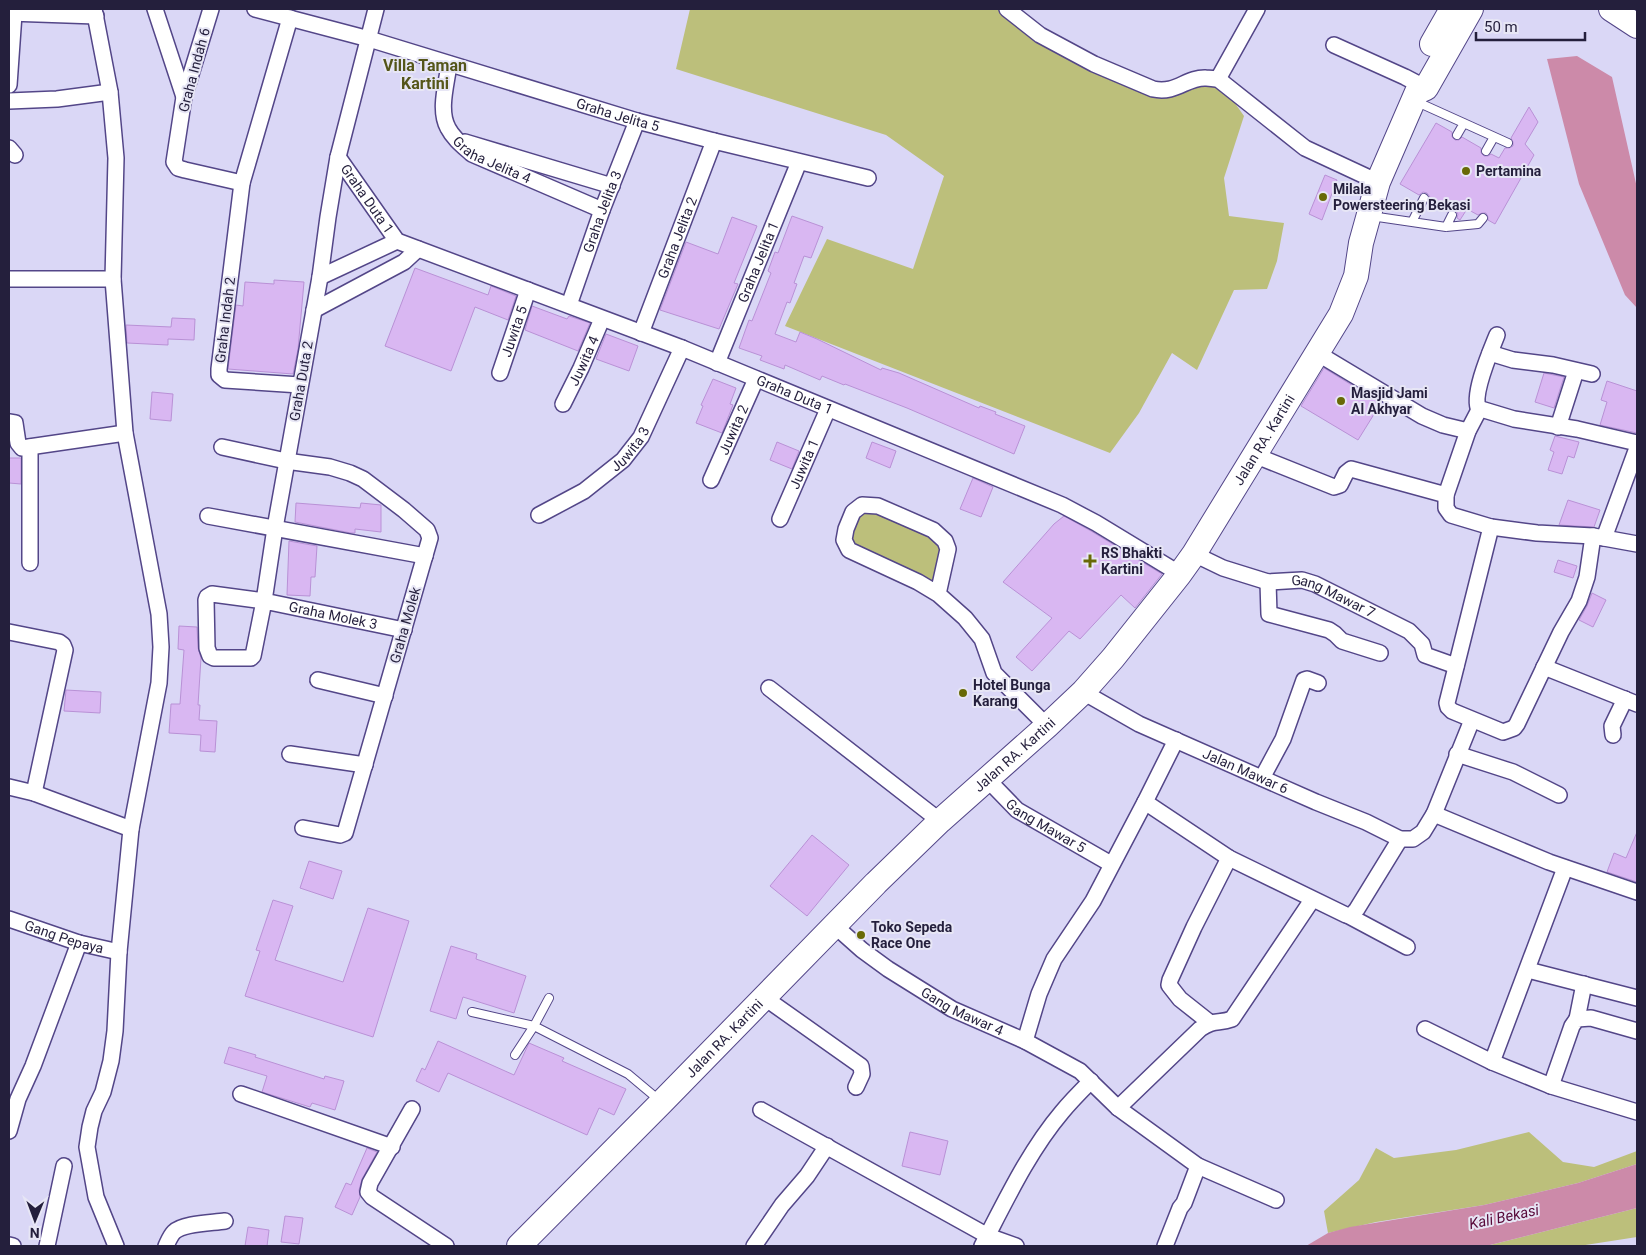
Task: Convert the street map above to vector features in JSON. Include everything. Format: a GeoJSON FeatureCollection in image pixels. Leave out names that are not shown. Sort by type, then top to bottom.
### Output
{"type":"FeatureCollection","features":[{"type":"Feature","properties":{"kind":"main road","name":"Jalan RA. Kartini"},"geometry":{"type":"LineString","coordinates":[[519,1246],[765,998],[838,928],[876,883],[940,821],[1083,692],[1113,658],[1180,574],[1341,314],[1356,276],[1361,243],[1378,182],[1452,9]]}},
{"type":"Feature","properties":{"kind":"main road","name":"Jalan RA. Kartini"},"geometry":{"type":"LineString","coordinates":[[1417,90],[1472,9]]}},
{"type":"Feature","properties":{"kind":"main road"},"geometry":{"type":"LineString","coordinates":[[1610,9],[1637,26]]}},
{"type":"Feature","properties":{"kind":"street"},"geometry":{"type":"LineString","coordinates":[[155,9],[184,97]]}},
{"type":"Feature","properties":{"kind":"street","name":"Graha Indah 6"},"geometry":{"type":"LineString","coordinates":[[211,9],[184,97],[174,162],[178,168],[242,183]]}},
{"type":"Feature","properties":{"kind":"street","name":"Graha Jelita 5"},"geometry":{"type":"LineString","coordinates":[[255,9],[369,40],[637,121],[868,178]]}},
{"type":"Feature","properties":{"kind":"street","name":"Graha Duta 2"},"geometry":{"type":"LineString","coordinates":[[206,600],[208,653],[210,656],[214,658],[250,658],[253,656],[264,602],[286,460],[320,276],[338,158],[376,9]]}},
{"type":"Feature","properties":{"kind":"street"},"geometry":{"type":"LineString","coordinates":[[1007,9],[1040,35],[1094,64],[1153,89],[1163,91],[1174,89],[1204,77],[1218,79],[1306,148],[1378,182]]}},
{"type":"Feature","properties":{"kind":"street"},"geometry":{"type":"LineString","coordinates":[[1218,79],[1257,9]]}},
{"type":"Feature","properties":{"kind":"street"},"geometry":{"type":"LineString","coordinates":[[9,85],[12,14],[95,12],[110,92],[116,158],[113,279],[125,433],[159,614],[160,647],[159,684],[131,829],[111,1061],[103,1092],[94,1111],[87,1147],[96,1197],[116,1246]]}},
{"type":"Feature","properties":{"kind":"street","name":"Graha Indah 2"},"geometry":{"type":"LineString","coordinates":[[290,18],[242,183],[219,375],[225,380],[300,385]]}},
{"type":"Feature","properties":{"kind":"street"},"geometry":{"type":"LineString","coordinates":[[1334,45],[1417,90]]}},
{"type":"Feature","properties":{"kind":"street","name":"Graha Jelita 4"},"geometry":{"type":"LineString","coordinates":[[449,64],[444,110],[447,126],[456,139],[472,154],[602,210]]}},
{"type":"Feature","properties":{"kind":"street"},"geometry":{"type":"LineString","coordinates":[[9,101],[57,99],[110,92]]}},
{"type":"Feature","properties":{"kind":"street","name":"Graha Jelita 3"},"geometry":{"type":"LineString","coordinates":[[569,305],[602,210],[637,121]]}},
{"type":"Feature","properties":{"kind":"street"},"geometry":{"type":"LineString","coordinates":[[456,139],[612,186]]}},
{"type":"Feature","properties":{"kind":"street","name":"Graha Jelita 2"},"geometry":{"type":"LineString","coordinates":[[641,333],[714,141]]}},
{"type":"Feature","properties":{"kind":"street","name":"Graha Duta 1"},"geometry":{"type":"LineString","coordinates":[[338,158],[397,241],[682,348],[1062,505],[1096,523],[1180,574]]}},
{"type":"Feature","properties":{"kind":"street","name":"Graha Jelita 1"},"geometry":{"type":"LineString","coordinates":[[717,363],[799,162]]}},
{"type":"Feature","properties":{"kind":"street","name":"Graha Duta 1"},"geometry":{"type":"LineString","coordinates":[[320,276],[397,241]]}},
{"type":"Feature","properties":{"kind":"street"},"geometry":{"type":"LineString","coordinates":[[314,310],[404,262],[418,249]]}},
{"type":"Feature","properties":{"kind":"street"},"geometry":{"type":"LineString","coordinates":[[9,279],[113,279]]}},
{"type":"Feature","properties":{"kind":"street","name":"Juwita 5"},"geometry":{"type":"LineString","coordinates":[[500,373],[528,290]]}},
{"type":"Feature","properties":{"kind":"street","name":"Juwita 4"},"geometry":{"type":"LineString","coordinates":[[563,404],[602,319]]}},
{"type":"Feature","properties":{"kind":"street"},"geometry":{"type":"LineString","coordinates":[[1497,335],[1478,392],[1477,405],[1479,410],[1468,431],[1446,495],[1446,508],[1451,515],[1490,528],[1598,537],[1637,544]]}},
{"type":"Feature","properties":{"kind":"street","name":"Juwita 3"},"geometry":{"type":"LineString","coordinates":[[539,515],[584,491],[623,460],[641,437],[682,348]]}},
{"type":"Feature","properties":{"kind":"street"},"geometry":{"type":"LineString","coordinates":[[1317,353],[1422,416],[1443,425],[1468,431]]}},
{"type":"Feature","properties":{"kind":"street"},"geometry":{"type":"LineString","coordinates":[[1490,353],[1513,360],[1554,365],[1592,374]]}},
{"type":"Feature","properties":{"kind":"street"},"geometry":{"type":"LineString","coordinates":[[1558,428],[1576,371]]}},
{"type":"Feature","properties":{"kind":"street","name":"Juwita 2"},"geometry":{"type":"LineString","coordinates":[[710,480],[756,379]]}},
{"type":"Feature","properties":{"kind":"street","name":"Juwita 1"},"geometry":{"type":"LineString","coordinates":[[780,519],[828,409]]}},
{"type":"Feature","properties":{"kind":"street"},"geometry":{"type":"LineString","coordinates":[[1479,410],[1514,419],[1637,443]]}},
{"type":"Feature","properties":{"kind":"street"},"geometry":{"type":"LineString","coordinates":[[9,422],[15,423],[22,448],[125,433]]}},
{"type":"Feature","properties":{"kind":"street"},"geometry":{"type":"LineString","coordinates":[[30,447],[30,563]]}},
{"type":"Feature","properties":{"kind":"street"},"geometry":{"type":"LineString","coordinates":[[222,447],[286,460]]}},
{"type":"Feature","properties":{"kind":"street"},"geometry":{"type":"LineString","coordinates":[[1490,528],[1447,697],[1448,707],[1472,720],[1503,732],[1514,728],[1517,724],[1561,632],[1579,601],[1598,537],[1637,448]]}},
{"type":"Feature","properties":{"kind":"street"},"geometry":{"type":"LineString","coordinates":[[1254,455],[1334,487],[1340,485],[1351,469],[1446,495]]}},
{"type":"Feature","properties":{"kind":"street","name":"Graha Molek"},"geometry":{"type":"LineString","coordinates":[[286,460],[330,467],[363,479],[427,530],[430,538],[345,833],[340,835],[303,828]]}},
{"type":"Feature","properties":{"kind":"street"},"geometry":{"type":"LineString","coordinates":[[938,594],[948,549],[945,541],[933,530],[878,506],[862,505],[853,512],[844,540],[848,550],[918,582],[938,594],[965,618],[982,639],[994,673],[1047,726]]}},
{"type":"Feature","properties":{"kind":"street"},"geometry":{"type":"LineString","coordinates":[[208,516],[426,556]]}},
{"type":"Feature","properties":{"kind":"street","name":"Gang Mawar 7"},"geometry":{"type":"LineString","coordinates":[[1194,554],[1223,568],[1268,582],[1302,580],[1315,584],[1409,631],[1422,644],[1425,655],[1456,666]]}},
{"type":"Feature","properties":{"kind":"street"},"geometry":{"type":"LineString","coordinates":[[1268,582],[1269,614],[1329,630],[1342,641],[1380,653]]}},
{"type":"Feature","properties":{"kind":"street","name":"Graha Molek 3"},"geometry":{"type":"LineString","coordinates":[[206,600],[212,594],[264,602],[404,630]]}},
{"type":"Feature","properties":{"kind":"street"},"geometry":{"type":"LineString","coordinates":[[9,632],[59,642],[63,644],[65,650],[34,793]]}},
{"type":"Feature","properties":{"kind":"street"},"geometry":{"type":"LineString","coordinates":[[1544,667],[1631,702],[1612,726],[1613,735]]}},
{"type":"Feature","properties":{"kind":"street"},"geometry":{"type":"LineString","coordinates":[[1262,778],[1283,739],[1304,680],[1307,678],[1318,682]]}},
{"type":"Feature","properties":{"kind":"street"},"geometry":{"type":"LineString","coordinates":[[318,680],[385,696]]}},
{"type":"Feature","properties":{"kind":"street"},"geometry":{"type":"LineString","coordinates":[[769,688],[940,821]]}},
{"type":"Feature","properties":{"kind":"street","name":"Jalan Mawar 6"},"geometry":{"type":"LineString","coordinates":[[1083,692],[1139,724],[1407,839]]}},
{"type":"Feature","properties":{"kind":"street"},"geometry":{"type":"LineString","coordinates":[[1349,916],[1357,909],[1407,839],[1423,832],[1434,814],[1472,720]]}},
{"type":"Feature","properties":{"kind":"street"},"geometry":{"type":"LineString","coordinates":[[1025,1040],[1039,994],[1054,959],[1092,901],[1176,740]]}},
{"type":"Feature","properties":{"kind":"street"},"geometry":{"type":"LineString","coordinates":[[290,754],[365,765]]}},
{"type":"Feature","properties":{"kind":"street"},"geometry":{"type":"LineString","coordinates":[[1457,754],[1513,772],[1559,795]]}},
{"type":"Feature","properties":{"kind":"street","name":"Gang Mawar 5"},"geometry":{"type":"LineString","coordinates":[[987,779],[1017,810],[1111,864]]}},
{"type":"Feature","properties":{"kind":"street"},"geometry":{"type":"LineString","coordinates":[[9,787],[34,793],[131,829]]}},
{"type":"Feature","properties":{"kind":"street"},"geometry":{"type":"LineString","coordinates":[[1145,802],[1229,858],[1312,900],[1349,916],[1407,947]]}},
{"type":"Feature","properties":{"kind":"street"},"geometry":{"type":"LineString","coordinates":[[1434,814],[1565,868],[1637,892]]}},
{"type":"Feature","properties":{"kind":"street"},"geometry":{"type":"LineString","coordinates":[[1209,1022],[1180,999],[1170,985],[1170,980],[1190,935],[1229,858]]}},
{"type":"Feature","properties":{"kind":"street"},"geometry":{"type":"LineString","coordinates":[[1492,1062],[1565,868]]}},
{"type":"Feature","properties":{"kind":"street"},"geometry":{"type":"LineString","coordinates":[[1118,1108],[1200,1029],[1209,1022],[1225,1022],[1232,1019],[1312,900]]}},
{"type":"Feature","properties":{"kind":"street","name":"Gang Pepaya"},"geometry":{"type":"LineString","coordinates":[[9,919],[79,943],[119,952]]}},
{"type":"Feature","properties":{"kind":"street","name":"Gang Mawar 4"},"geometry":{"type":"LineString","coordinates":[[838,928],[862,950],[888,969],[952,1010],[1025,1040],[1080,1071],[1118,1108],[1198,1166],[1276,1200]]}},
{"type":"Feature","properties":{"kind":"street"},"geometry":{"type":"LineString","coordinates":[[9,1131],[18,1099],[33,1066],[79,943]]}},
{"type":"Feature","properties":{"kind":"street"},"geometry":{"type":"LineString","coordinates":[[1528,970],[1637,998]]}},
{"type":"Feature","properties":{"kind":"street"},"geometry":{"type":"LineString","coordinates":[[1551,1086],[1572,1026],[1577,1019],[1584,984]]}},
{"type":"Feature","properties":{"kind":"street"},"geometry":{"type":"LineString","coordinates":[[765,998],[800,1025],[861,1066],[862,1074],[856,1087]]}},
{"type":"Feature","properties":{"kind":"street"},"geometry":{"type":"LineString","coordinates":[[1577,1019],[1591,1018],[1637,1031]]}},
{"type":"Feature","properties":{"kind":"street"},"geometry":{"type":"LineString","coordinates":[[1424,1029],[1492,1062],[1551,1086],[1637,1112]]}},
{"type":"Feature","properties":{"kind":"street"},"geometry":{"type":"LineString","coordinates":[[985,1241],[1003,1204],[1049,1129],[1062,1111],[1091,1081]]}},
{"type":"Feature","properties":{"kind":"street"},"geometry":{"type":"LineString","coordinates":[[240,1094],[392,1146]]}},
{"type":"Feature","properties":{"kind":"street"},"geometry":{"type":"LineString","coordinates":[[412,1109],[370,1183],[368,1192],[372,1197],[446,1246]]}},
{"type":"Feature","properties":{"kind":"street"},"geometry":{"type":"LineString","coordinates":[[761,1110],[827,1146],[985,1241],[1016,1246]]}},
{"type":"Feature","properties":{"kind":"street"},"geometry":{"type":"LineString","coordinates":[[754,1246],[782,1204],[807,1176],[827,1146]]}},
{"type":"Feature","properties":{"kind":"street"},"geometry":{"type":"LineString","coordinates":[[47,1246],[64,1166]]}},
{"type":"Feature","properties":{"kind":"street"},"geometry":{"type":"LineString","coordinates":[[1165,1246],[1198,1166]]}},
{"type":"Feature","properties":{"kind":"street"},"geometry":{"type":"LineString","coordinates":[[166,1246],[173,1233],[185,1226],[225,1221]]}},
{"type":"Feature","properties":{"kind":"street"},"geometry":{"type":"LineString","coordinates":[[9,1245],[13,1246]]}},
{"type":"Feature","properties":{"kind":"lane"},"geometry":{"type":"LineString","coordinates":[[1417,90],[1464,123],[1508,144]]}},
{"type":"Feature","properties":{"kind":"lane"},"geometry":{"type":"LineString","coordinates":[[1457,135],[1464,123]]}},
{"type":"Feature","properties":{"kind":"lane"},"geometry":{"type":"LineString","coordinates":[[1486,151],[1494,136]]}},
{"type":"Feature","properties":{"kind":"lane"},"geometry":{"type":"LineString","coordinates":[[1412,222],[1424,198]]}},
{"type":"Feature","properties":{"kind":"lane"},"geometry":{"type":"LineString","coordinates":[[1446,226],[1452,215]]}},
{"type":"Feature","properties":{"kind":"lane"},"geometry":{"type":"LineString","coordinates":[[1368,216],[1446,226],[1478,224],[1483,218]]}},
{"type":"Feature","properties":{"kind":"lane"},"geometry":{"type":"LineString","coordinates":[[515,1055],[549,998]]}},
{"type":"Feature","properties":{"kind":"lane"},"geometry":{"type":"LineString","coordinates":[[472,1012],[534,1026],[628,1074],[662,1102]]}},
{"type":"Feature","properties":{"kind":"green space"},"geometry":{"type":"Polygon","coordinates":[[[690,9],[1007,9],[1153,89],[1218,79],[1244,116],[1224,178],[1229,216],[1284,223],[1277,261],[1267,289],[1234,290],[1197,370],[1172,353],[1139,413],[1110,453],[785,326],[827,239],[913,269],[944,176],[886,135],[676,69],[690,9]]]}},
{"type":"Feature","properties":{"kind":"green space"},"geometry":{"type":"Polygon","coordinates":[[[862,505],[945,541],[938,594],[849,550],[846,529],[862,505]]]}},
{"type":"Feature","properties":{"kind":"green space"},"geometry":{"type":"Polygon","coordinates":[[[1529,1132],[1563,1162],[1594,1167],[1637,1151],[1637,1164],[1578,1183],[1484,1205],[1376,1222],[1328,1233],[1324,1211],[1359,1180],[1376,1148],[1394,1158],[1456,1150],[1529,1132]]]}},
{"type":"Feature","properties":{"kind":"green space"},"geometry":{"type":"Polygon","coordinates":[[[1637,1208],[1637,1237],[1579,1246],[1486,1246],[1637,1208]]]}},
{"type":"Feature","properties":{"kind":"water"},"geometry":{"type":"Polygon","coordinates":[[[1577,56],[1612,77],[1637,188],[1637,308],[1625,295],[1579,184],[1547,59],[1577,56]]]}},
{"type":"Feature","properties":{"kind":"water","name":"Kali Bekasi"},"geometry":{"type":"Polygon","coordinates":[[[1637,1164],[1637,1208],[1486,1246],[1306,1246],[1328,1233],[1350,1227],[1484,1205],[1578,1183],[1637,1164]]]}},
{"type":"Feature","properties":{"kind":"building","name":"Pertamina"},"geometry":{"type":"Polygon","coordinates":[[[1529,107],[1538,122],[1525,144],[1534,155],[1495,224],[1488,220],[1486,213],[1478,215],[1467,209],[1460,220],[1457,218],[1458,214],[1455,210],[1451,209],[1447,212],[1429,201],[1430,197],[1427,193],[1423,192],[1419,195],[1400,184],[1436,123],[1452,132],[1452,137],[1455,140],[1459,140],[1462,137],[1481,148],[1481,153],[1484,156],[1491,154],[1499,158],[1505,148],[1513,146],[1511,138],[1529,107]]]}},
{"type":"Feature","properties":{"kind":"building","name":"Milala Powersteering Bekasi"},"geometry":{"type":"Polygon","coordinates":[[[1325,175],[1337,180],[1322,220],[1309,214],[1325,175]]]}},
{"type":"Feature","properties":{"kind":"building"},"geometry":{"type":"Polygon","coordinates":[[[792,216],[823,227],[811,258],[804,256],[794,283],[797,284],[790,303],[787,302],[775,334],[796,342],[800,332],[881,370],[882,368],[899,373],[979,408],[980,406],[996,412],[995,414],[1025,426],[1014,454],[907,408],[845,384],[822,376],[820,380],[785,365],[784,369],[760,360],[762,356],[739,348],[749,320],[752,321],[771,273],[768,271],[775,252],[778,253],[792,216]]]}},
{"type":"Feature","properties":{"kind":"building"},"geometry":{"type":"Polygon","coordinates":[[[732,217],[757,226],[734,283],[738,284],[719,329],[660,310],[686,242],[718,254],[732,217]]]}},
{"type":"Feature","properties":{"kind":"building"},"geometry":{"type":"Polygon","coordinates":[[[415,268],[488,295],[491,286],[516,296],[508,320],[475,307],[451,371],[385,346],[415,268]]]}},
{"type":"Feature","properties":{"kind":"building"},"geometry":{"type":"Polygon","coordinates":[[[274,280],[304,282],[298,349],[293,374],[228,369],[236,305],[243,306],[245,282],[274,284],[274,280]]]}},
{"type":"Feature","properties":{"kind":"building"},"geometry":{"type":"Polygon","coordinates":[[[532,306],[567,319],[569,316],[590,323],[578,351],[525,330],[532,306]]]}},
{"type":"Feature","properties":{"kind":"building"},"geometry":{"type":"Polygon","coordinates":[[[172,318],[195,319],[194,340],[168,339],[168,345],[127,343],[126,325],[171,327],[172,318]]]}},
{"type":"Feature","properties":{"kind":"building"},"geometry":{"type":"Polygon","coordinates":[[[606,334],[638,346],[629,371],[596,359],[606,334]]]}},
{"type":"Feature","properties":{"kind":"building","name":"Masjid Jami Al Akhyar"},"geometry":{"type":"Polygon","coordinates":[[[1324,368],[1381,403],[1358,440],[1301,406],[1324,368]]]}},
{"type":"Feature","properties":{"kind":"building"},"geometry":{"type":"Polygon","coordinates":[[[1544,373],[1564,377],[1554,408],[1535,402],[1544,373]]]}},
{"type":"Feature","properties":{"kind":"building"},"geometry":{"type":"Polygon","coordinates":[[[713,379],[736,388],[730,404],[733,405],[722,433],[696,423],[703,406],[701,405],[713,379]]]}},
{"type":"Feature","properties":{"kind":"building"},"geometry":{"type":"Polygon","coordinates":[[[1607,381],[1637,391],[1637,433],[1600,425],[1607,402],[1601,400],[1607,381]]]}},
{"type":"Feature","properties":{"kind":"building"},"geometry":{"type":"Polygon","coordinates":[[[152,392],[173,394],[171,421],[150,419],[152,392]]]}},
{"type":"Feature","properties":{"kind":"building"},"geometry":{"type":"Polygon","coordinates":[[[1555,436],[1579,442],[1574,458],[1568,456],[1562,474],[1548,470],[1554,452],[1550,450],[1555,436]]]}},
{"type":"Feature","properties":{"kind":"building"},"geometry":{"type":"Polygon","coordinates":[[[777,442],[799,451],[792,469],[770,460],[777,442]]]}},
{"type":"Feature","properties":{"kind":"building"},"geometry":{"type":"Polygon","coordinates":[[[872,442],[896,451],[890,468],[866,458],[872,442]]]}},
{"type":"Feature","properties":{"kind":"building"},"geometry":{"type":"Polygon","coordinates":[[[9,458],[21,458],[21,484],[9,483],[9,458]]]}},
{"type":"Feature","properties":{"kind":"building"},"geometry":{"type":"Polygon","coordinates":[[[973,478],[993,487],[981,517],[960,509],[973,478]]]}},
{"type":"Feature","properties":{"kind":"building"},"geometry":{"type":"Polygon","coordinates":[[[1568,500],[1600,510],[1594,527],[1559,525],[1568,500]]]}},
{"type":"Feature","properties":{"kind":"building"},"geometry":{"type":"Polygon","coordinates":[[[296,503],[360,508],[361,503],[381,505],[381,532],[355,529],[355,533],[351,533],[295,522],[296,503]]]}},
{"type":"Feature","properties":{"kind":"building","name":"RS Bhakti Kartini"},"geometry":{"type":"Polygon","coordinates":[[[1064,516],[1162,574],[1135,608],[1121,595],[1080,639],[1069,631],[1032,671],[1016,657],[1052,618],[1003,582],[1054,524],[1064,516]]]}},
{"type":"Feature","properties":{"kind":"building"},"geometry":{"type":"Polygon","coordinates":[[[289,541],[317,546],[315,577],[311,577],[310,596],[287,595],[289,541]]]}},
{"type":"Feature","properties":{"kind":"building"},"geometry":{"type":"Polygon","coordinates":[[[1558,560],[1577,566],[1573,578],[1554,572],[1558,560]]]}},
{"type":"Feature","properties":{"kind":"building"},"geometry":{"type":"Polygon","coordinates":[[[1592,593],[1606,600],[1593,627],[1579,620],[1592,593]]]}},
{"type":"Feature","properties":{"kind":"building"},"geometry":{"type":"Polygon","coordinates":[[[179,626],[197,627],[198,648],[201,658],[199,720],[217,721],[215,752],[200,751],[201,735],[169,733],[171,704],[180,704],[184,650],[178,649],[179,626]]]}},
{"type":"Feature","properties":{"kind":"building"},"geometry":{"type":"Polygon","coordinates":[[[66,690],[101,692],[100,713],[64,711],[66,690]]]}},
{"type":"Feature","properties":{"kind":"building"},"geometry":{"type":"Polygon","coordinates":[[[1637,832],[1637,882],[1607,872],[1614,853],[1626,858],[1637,832]]]}},
{"type":"Feature","properties":{"kind":"building"},"geometry":{"type":"Polygon","coordinates":[[[812,835],[849,865],[807,916],[770,886],[812,835]]]}},
{"type":"Feature","properties":{"kind":"building"},"geometry":{"type":"Polygon","coordinates":[[[309,861],[342,871],[333,899],[300,888],[309,861]]]}},
{"type":"Feature","properties":{"kind":"building"},"geometry":{"type":"Polygon","coordinates":[[[273,900],[293,906],[275,960],[343,982],[368,908],[409,921],[373,1037],[245,996],[260,951],[256,950],[273,900]]]}},
{"type":"Feature","properties":{"kind":"building"},"geometry":{"type":"Polygon","coordinates":[[[451,946],[477,954],[476,959],[526,976],[514,1013],[463,997],[456,1019],[430,1011],[451,946]]]}},
{"type":"Feature","properties":{"kind":"building"},"geometry":{"type":"Polygon","coordinates":[[[438,1041],[514,1075],[529,1043],[564,1058],[562,1061],[626,1089],[614,1115],[599,1108],[587,1135],[448,1073],[439,1092],[416,1081],[422,1068],[425,1070],[438,1041]]]}},
{"type":"Feature","properties":{"kind":"building"},"geometry":{"type":"Polygon","coordinates":[[[229,1047],[324,1079],[325,1076],[344,1081],[335,1110],[312,1103],[310,1107],[262,1092],[267,1076],[224,1063],[229,1047]]]}},
{"type":"Feature","properties":{"kind":"building"},"geometry":{"type":"Polygon","coordinates":[[[910,1132],[948,1141],[940,1175],[902,1166],[910,1132]]]}},
{"type":"Feature","properties":{"kind":"building"},"geometry":{"type":"Polygon","coordinates":[[[367,1148],[377,1152],[362,1179],[359,1190],[360,1197],[352,1215],[335,1207],[346,1183],[351,1185],[367,1148]]]}},
{"type":"Feature","properties":{"kind":"building"},"geometry":{"type":"Polygon","coordinates":[[[285,1216],[303,1218],[299,1244],[281,1242],[285,1216]]]}},
{"type":"Feature","properties":{"kind":"building"},"geometry":{"type":"Polygon","coordinates":[[[248,1227],[269,1230],[267,1246],[245,1246],[248,1227]]]}},
{"type":"Feature","properties":{"kind":"place","name":"Pertamina"},"geometry":{"type":"Point","coordinates":[1466,171]}},
{"type":"Feature","properties":{"kind":"place","name":"Milala Powersteering Bekasi"},"geometry":{"type":"Point","coordinates":[1323,197]}},
{"type":"Feature","properties":{"kind":"place","name":"Masjid Jami Al Akhyar"},"geometry":{"type":"Point","coordinates":[1341,401]}},
{"type":"Feature","properties":{"kind":"place","name":"RS Bhakti Kartini"},"geometry":{"type":"Point","coordinates":[1090,561]}},
{"type":"Feature","properties":{"kind":"place","name":"Hotel Bunga Karang"},"geometry":{"type":"Point","coordinates":[963,693]}},
{"type":"Feature","properties":{"kind":"place","name":"Toko Sepeda Race One"},"geometry":{"type":"Point","coordinates":[861,935]}},
{"type":"Feature","properties":{"kind":"district","name":"Villa Taman Kartini"},"geometry":{"type":"Point","coordinates":[425,74]}}]}
